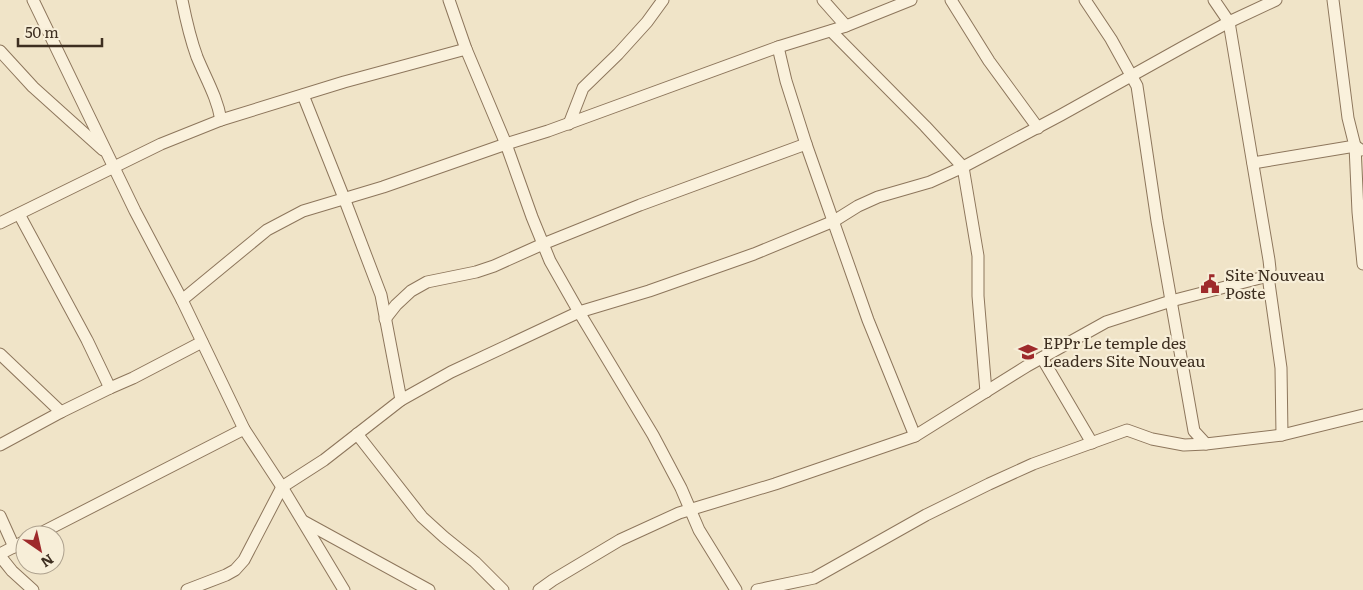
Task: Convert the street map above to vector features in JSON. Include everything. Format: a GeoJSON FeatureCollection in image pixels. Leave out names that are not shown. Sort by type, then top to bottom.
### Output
{"type":"FeatureCollection","features":[{"type":"Feature","properties":{"kind":"street"},"geometry":{"type":"LineString","coordinates":[[32,0],[135,211],[182,300],[244,429],[282,487],[344,590]]}},
{"type":"Feature","properties":{"kind":"street"},"geometry":{"type":"LineString","coordinates":[[182,0],[188,33],[213,92],[221,120]]}},
{"type":"Feature","properties":{"kind":"street"},"geometry":{"type":"LineString","coordinates":[[449,0],[466,49],[506,144],[550,261],[653,435],[681,488],[699,530],[736,590]]}},
{"type":"Feature","properties":{"kind":"street"},"geometry":{"type":"LineString","coordinates":[[569,124],[583,88],[624,48],[663,0]]}},
{"type":"Feature","properties":{"kind":"street"},"geometry":{"type":"LineString","coordinates":[[823,0],[846,26]]}},
{"type":"Feature","properties":{"kind":"street"},"geometry":{"type":"LineString","coordinates":[[182,300],[267,230],[303,211],[383,187],[569,124],[778,47],[831,32],[911,0]]}},
{"type":"Feature","properties":{"kind":"street"},"geometry":{"type":"LineString","coordinates":[[950,0],[989,61],[1038,128]]}},
{"type":"Feature","properties":{"kind":"street"},"geometry":{"type":"LineString","coordinates":[[1085,0],[1111,39],[1137,86],[1171,301],[1194,430],[1206,444]]}},
{"type":"Feature","properties":{"kind":"street"},"geometry":{"type":"LineString","coordinates":[[1214,0],[1229,22],[1269,260],[1270,269],[1268,276],[1281,368],[1282,435]]}},
{"type":"Feature","properties":{"kind":"street"},"geometry":{"type":"LineString","coordinates":[[187,590],[235,570],[244,560],[282,487],[324,460],[401,400],[451,372],[579,312],[649,291],[754,254],[834,221],[858,206],[878,197],[930,182],[1038,128],[1229,22],[1276,0]]}},
{"type":"Feature","properties":{"kind":"street"},"geometry":{"type":"LineString","coordinates":[[1333,0],[1348,118],[1359,148],[1363,264]]}},
{"type":"Feature","properties":{"kind":"street"},"geometry":{"type":"LineString","coordinates":[[831,32],[963,167],[978,256],[978,296],[986,392]]}},
{"type":"Feature","properties":{"kind":"street"},"geometry":{"type":"LineString","coordinates":[[778,47],[786,81],[806,144],[868,320],[915,436]]}},
{"type":"Feature","properties":{"kind":"street"},"geometry":{"type":"LineString","coordinates":[[0,223],[161,144],[221,120],[354,79],[466,49]]}},
{"type":"Feature","properties":{"kind":"street"},"geometry":{"type":"LineString","coordinates":[[0,51],[33,87],[108,155]]}},
{"type":"Feature","properties":{"kind":"street"},"geometry":{"type":"LineString","coordinates":[[303,95],[381,295],[401,400]]}},
{"type":"Feature","properties":{"kind":"street"},"geometry":{"type":"LineString","coordinates":[[385,319],[411,291],[427,282],[476,272],[494,266],[543,244],[649,202],[806,144]]}},
{"type":"Feature","properties":{"kind":"street"},"geometry":{"type":"LineString","coordinates":[[1253,163],[1359,148]]}},
{"type":"Feature","properties":{"kind":"street"},"geometry":{"type":"LineString","coordinates":[[19,214],[87,340],[110,388]]}},
{"type":"Feature","properties":{"kind":"street"},"geometry":{"type":"LineString","coordinates":[[539,590],[620,540],[679,513],[775,484],[915,436],[1042,358],[1106,322],[1171,301],[1268,276]]}},
{"type":"Feature","properties":{"kind":"street"},"geometry":{"type":"LineString","coordinates":[[0,445],[61,412],[133,378],[202,342]]}},
{"type":"Feature","properties":{"kind":"street"},"geometry":{"type":"LineString","coordinates":[[0,354],[61,412]]}},
{"type":"Feature","properties":{"kind":"street"},"geometry":{"type":"LineString","coordinates":[[1042,358],[1092,443]]}},
{"type":"Feature","properties":{"kind":"street"},"geometry":{"type":"LineString","coordinates":[[756,590],[814,578],[926,514],[989,484],[1033,464],[1127,430],[1152,439],[1184,445],[1206,444],[1282,435],[1363,415]]}},
{"type":"Feature","properties":{"kind":"street"},"geometry":{"type":"LineString","coordinates":[[57,525],[244,429]]}},
{"type":"Feature","properties":{"kind":"street"},"geometry":{"type":"LineString","coordinates":[[357,434],[422,517],[475,562],[503,590]]}},
{"type":"Feature","properties":{"kind":"street"},"geometry":{"type":"LineString","coordinates":[[0,516],[15,537]]}},
{"type":"Feature","properties":{"kind":"street"},"geometry":{"type":"LineString","coordinates":[[302,520],[430,590]]}},
{"type":"Feature","properties":{"kind":"street"},"geometry":{"type":"LineString","coordinates":[[15,547],[0,555],[12,571],[33,590]]}},
{"type":"Feature","properties":{"kind":"place","name":"Site Nouveau Poste"},"geometry":{"type":"Point","coordinates":[1210,284]}},
{"type":"Feature","properties":{"kind":"place","name":"EPPr Le temple des Leaders Site Nouveau"},"geometry":{"type":"Point","coordinates":[1028,352]}}]}
